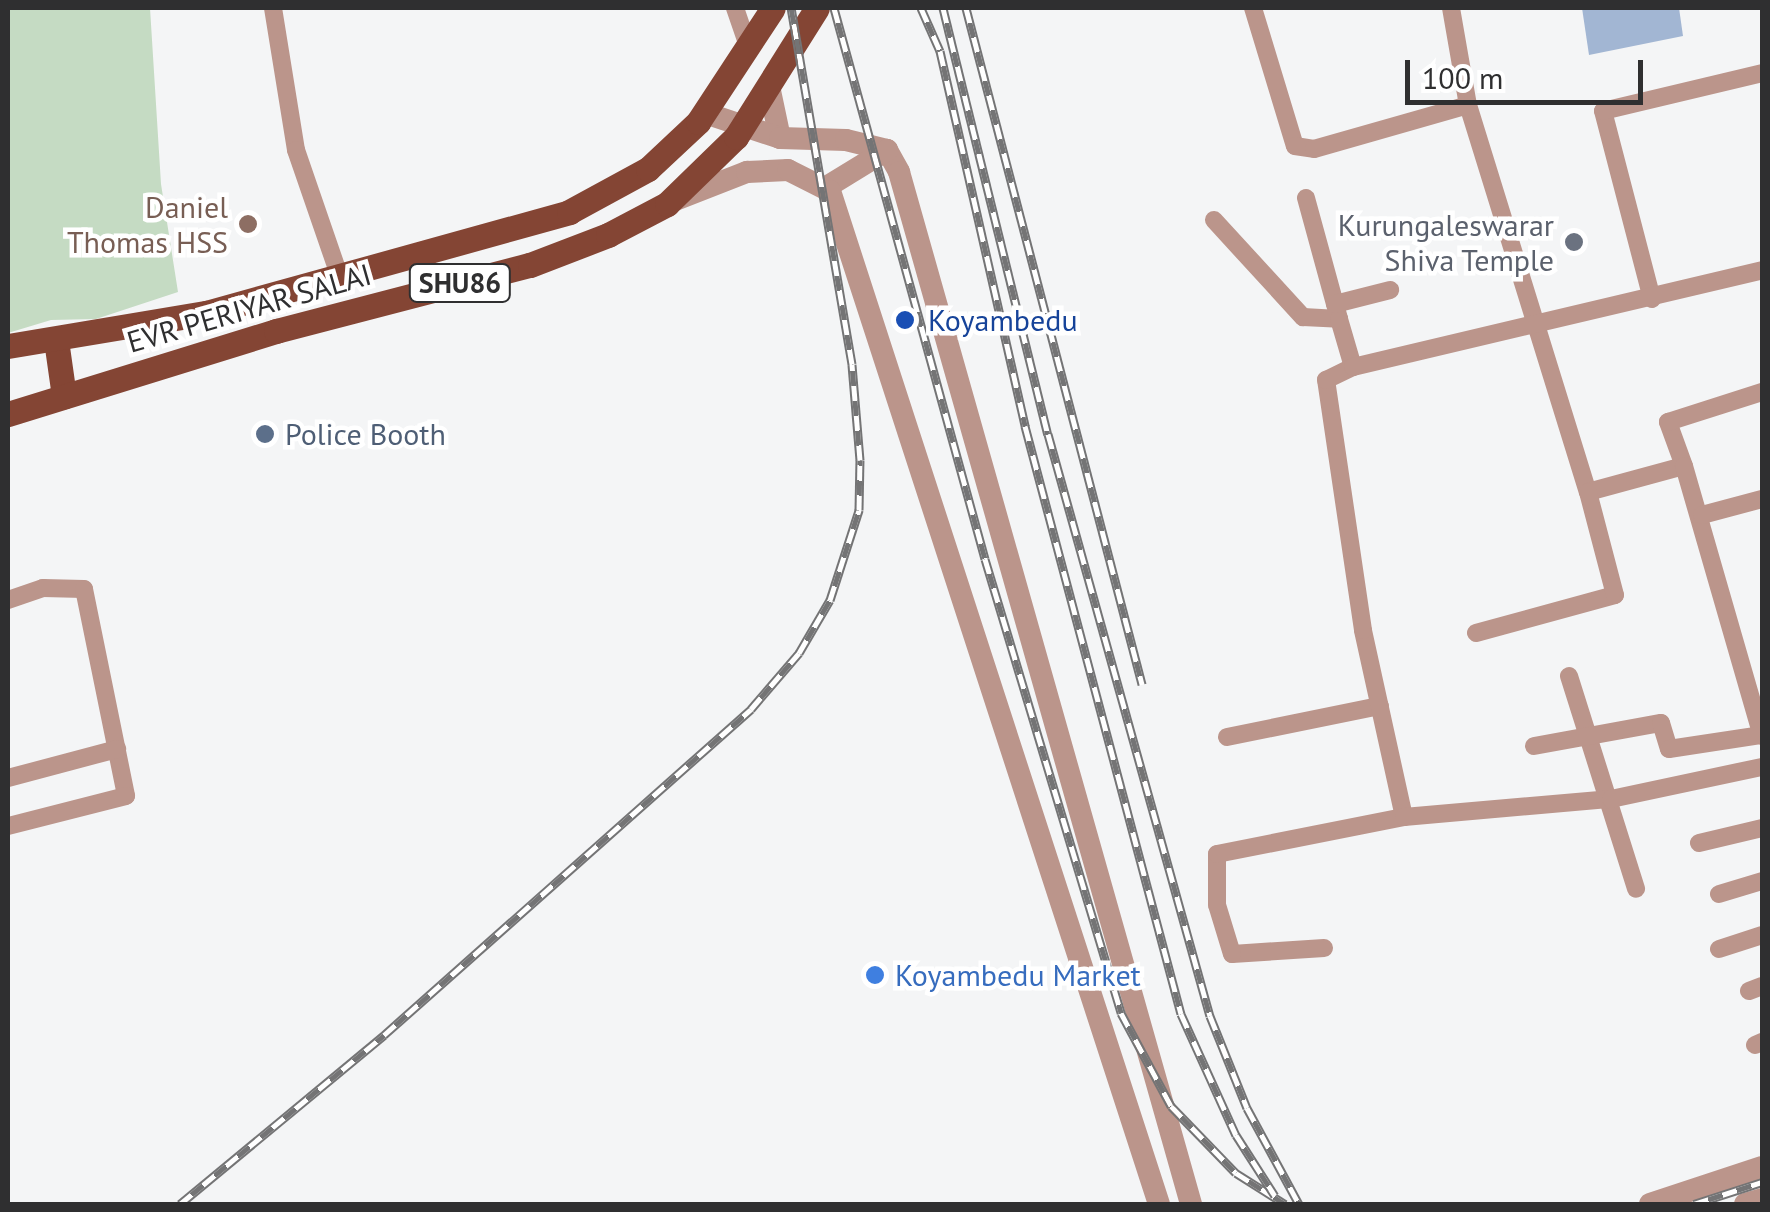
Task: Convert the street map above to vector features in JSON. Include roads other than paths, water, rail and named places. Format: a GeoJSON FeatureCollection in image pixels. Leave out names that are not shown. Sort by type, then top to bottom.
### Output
{"type":"FeatureCollection","features":[{"type":"Feature","properties":{"kind":"main road","name":"EVR PERIYAR SALAI"},"geometry":{"type":"LineString","coordinates":[[8,346],[206,313],[569,212],[648,169],[704,113],[773,8]]}},
{"type":"Feature","properties":{"kind":"main road","name":"EVR PERIYAR SALAI"},"geometry":{"type":"LineString","coordinates":[[8,414],[569,253],[667,204],[744,129],[817,8]]}},
{"type":"Feature","properties":{"kind":"main road"},"geometry":{"type":"LineString","coordinates":[[56,340],[64,396]]}},
{"type":"Feature","properties":{"kind":"street"},"geometry":{"type":"LineString","coordinates":[[273,8],[296,150],[340,278]]}},
{"type":"Feature","properties":{"kind":"street"},"geometry":{"type":"LineString","coordinates":[[735,8],[749,49]]}},
{"type":"Feature","properties":{"kind":"street"},"geometry":{"type":"LineString","coordinates":[[1253,8],[1295,146],[1314,150],[1468,105]]}},
{"type":"Feature","properties":{"kind":"street"},"geometry":{"type":"LineString","coordinates":[[1451,8],[1468,105],[1540,324],[1615,596],[1476,634]]}},
{"type":"Feature","properties":{"kind":"street"},"geometry":{"type":"LineString","coordinates":[[1652,299],[1603,112],[1762,73]]}},
{"type":"Feature","properties":{"kind":"street"},"geometry":{"type":"LineString","coordinates":[[769,86],[780,138]]}},
{"type":"Feature","properties":{"kind":"street"},"geometry":{"type":"LineString","coordinates":[[704,113],[780,138],[846,140],[886,150]]}},
{"type":"Feature","properties":{"kind":"street"},"geometry":{"type":"LineString","coordinates":[[824,188],[886,150]]}},
{"type":"Feature","properties":{"kind":"street"},"geometry":{"type":"LineString","coordinates":[[886,150],[904,191],[1190,1204]]}},
{"type":"Feature","properties":{"kind":"street"},"geometry":{"type":"LineString","coordinates":[[667,204],[746,172],[788,170],[824,188],[1158,1204]]}},
{"type":"Feature","properties":{"kind":"street"},"geometry":{"type":"LineString","coordinates":[[1306,198],[1353,368]]}},
{"type":"Feature","properties":{"kind":"street"},"geometry":{"type":"LineString","coordinates":[[1214,220],[1303,317],[1338,311],[1390,290]]}},
{"type":"Feature","properties":{"kind":"street"},"geometry":{"type":"LineString","coordinates":[[1404,817],[1380,706],[1326,380],[1353,368],[1762,270]]}},
{"type":"Feature","properties":{"kind":"street"},"geometry":{"type":"LineString","coordinates":[[1534,746],[1661,724],[1670,749],[1762,736],[1702,515],[1668,422],[1762,392]]}},
{"type":"Feature","properties":{"kind":"street"},"geometry":{"type":"LineString","coordinates":[[1588,492],[1684,466]]}},
{"type":"Feature","properties":{"kind":"street"},"geometry":{"type":"LineString","coordinates":[[1702,515],[1762,499]]}},
{"type":"Feature","properties":{"kind":"street"},"geometry":{"type":"LineString","coordinates":[[8,600],[43,588],[84,588],[126,797],[8,826]]}},
{"type":"Feature","properties":{"kind":"street"},"geometry":{"type":"LineString","coordinates":[[1569,676],[1587,738],[1611,799],[1636,889]]}},
{"type":"Feature","properties":{"kind":"street"},"geometry":{"type":"LineString","coordinates":[[1228,737],[1380,706]]}},
{"type":"Feature","properties":{"kind":"street"},"geometry":{"type":"LineString","coordinates":[[8,778],[117,749]]}},
{"type":"Feature","properties":{"kind":"street"},"geometry":{"type":"LineString","coordinates":[[1324,948],[1232,954],[1217,904],[1217,854],[1404,817],[1611,799],[1762,767]]}},
{"type":"Feature","properties":{"kind":"street"},"geometry":{"type":"LineString","coordinates":[[1699,843],[1762,828]]}},
{"type":"Feature","properties":{"kind":"street"},"geometry":{"type":"LineString","coordinates":[[1719,894],[1762,881]]}},
{"type":"Feature","properties":{"kind":"street"},"geometry":{"type":"LineString","coordinates":[[1719,949],[1762,936]]}},
{"type":"Feature","properties":{"kind":"street"},"geometry":{"type":"LineString","coordinates":[[1650,1204],[1762,1167]]}},
{"type":"Feature","properties":{"kind":"street"},"geometry":{"type":"LineString","coordinates":[[1745,1204],[1762,1199]]}},
{"type":"Feature","properties":{"kind":"water"},"geometry":{"type":"Polygon","coordinates":[[[1582,8],[1679,8],[1683,36],[1589,55],[1582,8]]]}},
{"type":"Feature","properties":{"kind":"railway"},"geometry":{"type":"LineString","coordinates":[[180,1204],[384,1035],[751,709],[799,653],[830,600],[859,510],[860,460],[852,364],[791,8]]}},
{"type":"Feature","properties":{"kind":"railway"},"geometry":{"type":"LineString","coordinates":[[834,8],[985,559],[1121,1013],[1171,1106],[1236,1173],[1285,1204]]}},
{"type":"Feature","properties":{"kind":"railway"},"geometry":{"type":"LineString","coordinates":[[921,8],[940,51],[1025,426],[1181,1014],[1236,1135],[1275,1196]]}},
{"type":"Feature","properties":{"kind":"railway"},"geometry":{"type":"LineString","coordinates":[[943,8],[1048,434],[1210,1016],[1247,1108],[1299,1204]]}},
{"type":"Feature","properties":{"kind":"railway"},"geometry":{"type":"LineString","coordinates":[[966,8],[1142,684]]}},
{"type":"Feature","properties":{"kind":"railway"},"geometry":{"type":"LineString","coordinates":[[1694,1204],[1762,1182]]}},
{"type":"Feature","properties":{"kind":"place","name":"Daniel Thomas HSS"},"geometry":{"type":"Point","coordinates":[248,224]}},
{"type":"Feature","properties":{"kind":"place","name":"Kurungaleswarar Shiva Temple"},"geometry":{"type":"Point","coordinates":[1574,242]}},
{"type":"Feature","properties":{"kind":"place","name":"Koyambedu"},"geometry":{"type":"Point","coordinates":[905,320]}},
{"type":"Feature","properties":{"kind":"place","name":"Police Booth"},"geometry":{"type":"Point","coordinates":[265,434]}},
{"type":"Feature","properties":{"kind":"place","name":"Koyambedu Market"},"geometry":{"type":"Point","coordinates":[875,975]}}]}
